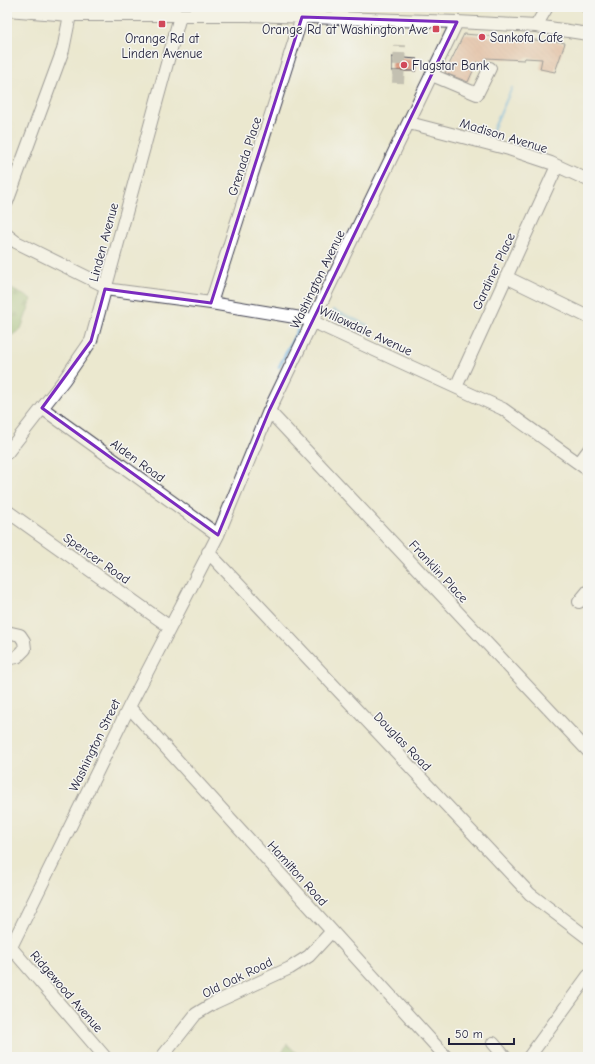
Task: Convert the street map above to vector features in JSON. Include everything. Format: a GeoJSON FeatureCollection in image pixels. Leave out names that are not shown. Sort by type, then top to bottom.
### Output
{"type":"FeatureCollection","features":[{"type":"Feature","properties":{"kind":"street"},"geometry":{"type":"LineString","coordinates":[[180,16],[194,7]]}},
{"type":"Feature","properties":{"kind":"street"},"geometry":{"type":"LineString","coordinates":[[536,26],[547,7]]}},
{"type":"Feature","properties":{"kind":"street"},"geometry":{"type":"LineString","coordinates":[[7,10],[70,14],[180,16],[243,11],[302,17],[536,26],[588,34]]}},
{"type":"Feature","properties":{"kind":"street"},"geometry":{"type":"LineString","coordinates":[[7,202],[63,50],[70,14]]}},
{"type":"Feature","properties":{"kind":"street","name":"Linden Avenue"},"geometry":{"type":"LineString","coordinates":[[7,453],[91,341],[180,16]]}},
{"type":"Feature","properties":{"kind":"street","name":"Grenada Place"},"geometry":{"type":"LineString","coordinates":[[211,303],[302,17]]}},
{"type":"Feature","properties":{"kind":"street","name":"Washington Avenue"},"geometry":{"type":"LineString","coordinates":[[208,552],[218,535],[270,411],[312,321],[457,22]]}},
{"type":"Feature","properties":{"kind":"street"},"geometry":{"type":"LineString","coordinates":[[432,75],[477,94],[490,68]]}},
{"type":"Feature","properties":{"kind":"street","name":"Madison Avenue"},"geometry":{"type":"LineString","coordinates":[[409,123],[509,149],[557,166],[588,180]]}},
{"type":"Feature","properties":{"kind":"street","name":"Gardiner Place"},"geometry":{"type":"LineString","coordinates":[[456,387],[557,166]]}},
{"type":"Feature","properties":{"kind":"street","name":"Willowdale Avenue"},"geometry":{"type":"LineString","coordinates":[[7,235],[16,242],[105,287],[211,303],[312,321],[503,409],[583,467]]}},
{"type":"Feature","properties":{"kind":"street"},"geometry":{"type":"LineString","coordinates":[[506,277],[588,317]]}},
{"type":"Feature","properties":{"kind":"street","name":"Alden Road"},"geometry":{"type":"LineString","coordinates":[[42,408],[218,535]]}},
{"type":"Feature","properties":{"kind":"street","name":"Franklin Place"},"geometry":{"type":"LineString","coordinates":[[270,411],[588,751]]}},
{"type":"Feature","properties":{"kind":"street"},"geometry":{"type":"LineString","coordinates":[[583,467],[588,450]]}},
{"type":"Feature","properties":{"kind":"street","name":"Spencer Road"},"geometry":{"type":"LineString","coordinates":[[7,511],[170,627]]}},
{"type":"Feature","properties":{"kind":"street","name":"Washington Street"},"geometry":{"type":"LineString","coordinates":[[8,947],[208,552]]}},
{"type":"Feature","properties":{"kind":"street","name":"Douglas Road"},"geometry":{"type":"LineString","coordinates":[[208,552],[530,894],[588,938]]}},
{"type":"Feature","properties":{"kind":"street"},"geometry":{"type":"LineString","coordinates":[[579,602],[588,591]]}},
{"type":"Feature","properties":{"kind":"street"},"geometry":{"type":"LineString","coordinates":[[7,632],[20,635],[24,641],[25,649],[17,657],[7,659]]}},
{"type":"Feature","properties":{"kind":"street","name":"Hamilton Road"},"geometry":{"type":"LineString","coordinates":[[129,707],[446,1057]]}},
{"type":"Feature","properties":{"kind":"street","name":"Old Oak Road"},"geometry":{"type":"LineString","coordinates":[[162,1057],[196,1014],[214,1003],[290,968],[309,956],[332,931]]}},
{"type":"Feature","properties":{"kind":"street","name":"Ridgewood Avenue"},"geometry":{"type":"LineString","coordinates":[[8,947],[105,1057]]}},
{"type":"Feature","properties":{"kind":"street"},"geometry":{"type":"LineString","coordinates":[[529,1057],[588,976]]}},
{"type":"Feature","properties":{"kind":"street"},"geometry":{"type":"LineString","coordinates":[[493,1043],[505,1057]]}},
{"type":"Feature","properties":{"kind":"highlighted area"},"geometry":{"type":"Polygon","coordinates":[[[302,17],[457,22],[316,312],[269,411],[218,535],[42,408],[91,341],[105,289],[211,303],[302,17]]]}},
{"type":"Feature","properties":{"kind":"green space"},"geometry":{"type":"Polygon","coordinates":[[[7,287],[32,299],[21,329],[7,339],[7,287]]]}},
{"type":"Feature","properties":{"kind":"green space"},"geometry":{"type":"Polygon","coordinates":[[[287,1044],[301,1057],[280,1057],[287,1044]]]}},
{"type":"Feature","properties":{"kind":"building"},"geometry":{"type":"Polygon","coordinates":[[[464,34],[546,41],[546,39],[565,43],[555,72],[540,69],[542,59],[525,58],[524,60],[486,58],[484,63],[477,62],[468,82],[445,73],[464,34]]]}},
{"type":"Feature","properties":{"kind":"building","name":"Flagstar Bank"},"geometry":{"type":"Polygon","coordinates":[[[392,57],[417,59],[416,71],[392,71],[392,57]]]}},
{"type":"Feature","properties":{"kind":"waterway"},"geometry":{"type":"LineString","coordinates":[[491,134],[512,88]]}},
{"type":"Feature","properties":{"kind":"waterway"},"geometry":{"type":"LineString","coordinates":[[333,310],[367,325]]}},
{"type":"Feature","properties":{"kind":"waterway"},"geometry":{"type":"LineString","coordinates":[[279,367],[298,329]]}},
{"type":"Feature","properties":{"kind":"tunnel"},"geometry":{"type":"LineString","coordinates":[[398,83],[400,45]]}},
{"type":"Feature","properties":{"kind":"place","name":"Orange Rd at Linden Avenue"},"geometry":{"type":"Point","coordinates":[162,24]}},
{"type":"Feature","properties":{"kind":"place","name":"Orange Rd at Washington Ave"},"geometry":{"type":"Point","coordinates":[436,29]}},
{"type":"Feature","properties":{"kind":"place","name":"Sankofa Cafe"},"geometry":{"type":"Point","coordinates":[482,37]}},
{"type":"Feature","properties":{"kind":"place","name":"Flagstar Bank"},"geometry":{"type":"Point","coordinates":[404,65]}}]}
